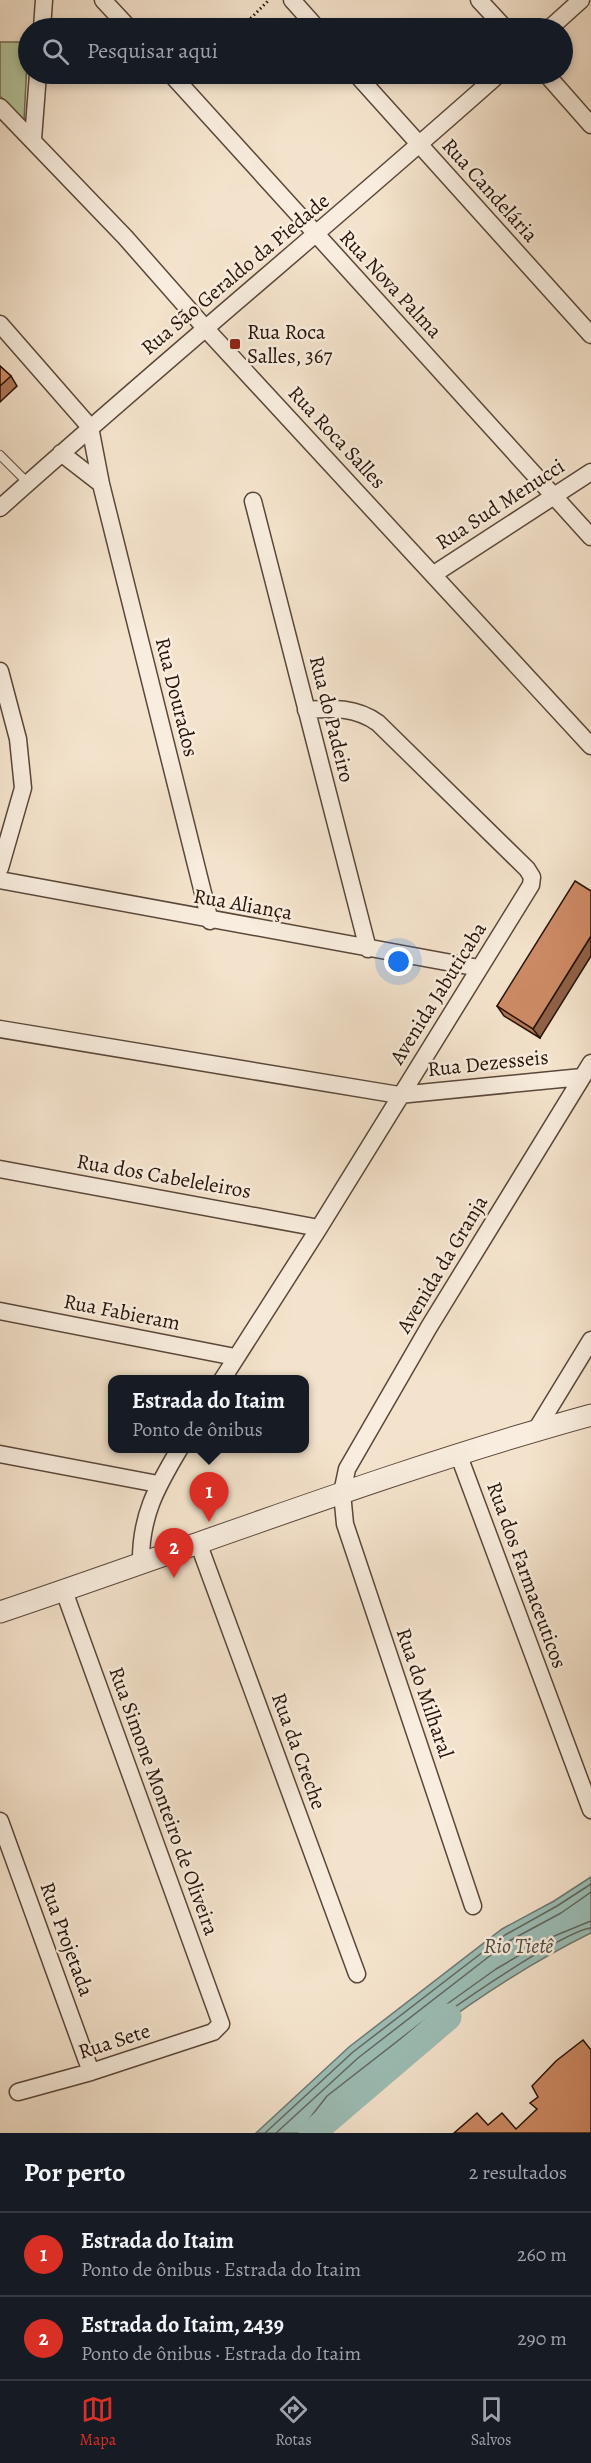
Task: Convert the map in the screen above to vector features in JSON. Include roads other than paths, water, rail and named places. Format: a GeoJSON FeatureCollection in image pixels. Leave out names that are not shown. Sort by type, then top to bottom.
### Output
{"type":"FeatureCollection","features":[{"type":"Feature","properties":{"kind":"street"},"geometry":{"type":"LineString","coordinates":[[43,18],[44,0]]}},
{"type":"Feature","properties":{"kind":"street"},"geometry":{"type":"LineString","coordinates":[[104,0],[120,18]]}},
{"type":"Feature","properties":{"kind":"street"},"geometry":{"type":"LineString","coordinates":[[292,0],[308,18]]}},
{"type":"Feature","properties":{"kind":"street"},"geometry":{"type":"LineString","coordinates":[[479,0],[496,18]]}},
{"type":"Feature","properties":{"kind":"street"},"geometry":{"type":"LineString","coordinates":[[561,18],[581,0]]}},
{"type":"Feature","properties":{"kind":"street"},"geometry":{"type":"LineString","coordinates":[[33,139],[37,84]]}},
{"type":"Feature","properties":{"kind":"street","name":"Rua Nova Palma"},"geometry":{"type":"LineString","coordinates":[[180,84],[591,537]]}},
{"type":"Feature","properties":{"kind":"street","name":"Rua Candelária"},"geometry":{"type":"LineString","coordinates":[[365,84],[591,335]]}},
{"type":"Feature","properties":{"kind":"street","name":"Rua São Geraldo da Piedade"},"geometry":{"type":"LineString","coordinates":[[0,508],[90,427],[316,236],[489,84]]}},
{"type":"Feature","properties":{"kind":"street"},"geometry":{"type":"LineString","coordinates":[[555,84],[591,125]]}},
{"type":"Feature","properties":{"kind":"street","name":"Rua Roca Salles"},"geometry":{"type":"LineString","coordinates":[[0,107],[125,237],[206,329],[591,746]]}},
{"type":"Feature","properties":{"kind":"street"},"geometry":{"type":"LineString","coordinates":[[0,324],[90,427]]}},
{"type":"Feature","properties":{"kind":"street","name":"Rua Dourados"},"geometry":{"type":"LineString","coordinates":[[90,427],[101,484],[210,921]]}},
{"type":"Feature","properties":{"kind":"street"},"geometry":{"type":"LineString","coordinates":[[61,453],[101,484]]}},
{"type":"Feature","properties":{"kind":"street","name":"Rua Sud Menucci"},"geometry":{"type":"LineString","coordinates":[[434,574],[556,497],[591,472]]}},
{"type":"Feature","properties":{"kind":"street","name":"Rua do Padeiro"},"geometry":{"type":"LineString","coordinates":[[253,501],[368,949]]}},
{"type":"Feature","properties":{"kind":"street"},"geometry":{"type":"LineString","coordinates":[[0,671],[5,704],[22,763],[23,788],[0,868]]}},
{"type":"Feature","properties":{"kind":"street","name":"Avenida Jabuticaba"},"geometry":{"type":"LineString","coordinates":[[225,1375],[530,889],[530,873],[397,739],[372,719],[351,710],[306,710]]}},
{"type":"Feature","properties":{"kind":"street","name":"Rua Aliança"},"geometry":{"type":"LineString","coordinates":[[0,880],[210,921],[480,968]]}},
{"type":"Feature","properties":{"kind":"street"},"geometry":{"type":"LineString","coordinates":[[0,1029],[399,1095]]}},
{"type":"Feature","properties":{"kind":"street","name":"Rua Dezesseis"},"geometry":{"type":"LineString","coordinates":[[399,1095],[586,1070]]}},
{"type":"Feature","properties":{"kind":"street","name":"Avenida da Granja"},"geometry":{"type":"LineString","coordinates":[[342,1493],[352,1458],[586,1070]]}},
{"type":"Feature","properties":{"kind":"street","name":"Rua dos Cabeleleiros"},"geometry":{"type":"LineString","coordinates":[[0,1169],[319,1228]]}},
{"type":"Feature","properties":{"kind":"street","name":"Rua Fabieram"},"geometry":{"type":"LineString","coordinates":[[0,1311],[235,1357]]}},
{"type":"Feature","properties":{"kind":"street"},"geometry":{"type":"LineString","coordinates":[[536,1430],[591,1340]]}},
{"type":"Feature","properties":{"kind":"street"},"geometry":{"type":"LineString","coordinates":[[0,1612],[199,1545],[342,1493],[536,1430],[591,1415]]}},
{"type":"Feature","properties":{"kind":"street"},"geometry":{"type":"LineString","coordinates":[[141,1564],[142,1527],[158,1484],[177,1453]]}},
{"type":"Feature","properties":{"kind":"street"},"geometry":{"type":"LineString","coordinates":[[0,1454],[158,1484]]}},
{"type":"Feature","properties":{"kind":"street","name":"Rua dos Farmaceuticos"},"geometry":{"type":"LineString","coordinates":[[459,1456],[591,1810]]}},
{"type":"Feature","properties":{"kind":"street","name":"Rua do Milharal"},"geometry":{"type":"LineString","coordinates":[[342,1493],[345,1524],[474,1906]]}},
{"type":"Feature","properties":{"kind":"street","name":"Rua da Creche"},"geometry":{"type":"LineString","coordinates":[[199,1545],[357,1974]]}},
{"type":"Feature","properties":{"kind":"street","name":"Rua Simone Monteiro de Oliveira"},"geometry":{"type":"LineString","coordinates":[[64,1591],[220,2026]]}},
{"type":"Feature","properties":{"kind":"street","name":"Rua Projetada"},"geometry":{"type":"LineString","coordinates":[[0,1821],[91,2072]]}},
{"type":"Feature","properties":{"kind":"street","name":"Rua Sete"},"geometry":{"type":"LineString","coordinates":[[18,2092],[91,2072],[213,2032],[220,2026]]}},
{"type":"Feature","properties":{"kind":"lane"},"geometry":{"type":"LineString","coordinates":[[0,455],[28,483]]}},
{"type":"Feature","properties":{"kind":"water","name":"Rio Tietê"},"geometry":{"type":"Polygon","coordinates":[[[591,1877],[591,1933],[516,1975],[445,2022],[376,2074],[334,2111],[315,2133],[256,2133],[349,2047],[502,1929],[554,1901],[591,1877]]]}},
{"type":"Feature","properties":{"kind":"waterway","name":"Rio Tietê"},"geometry":{"type":"LineString","coordinates":[[312,2133],[448,2017]]}},
{"type":"Feature","properties":{"kind":"place","name":"Rua Roca Salles, 367"},"geometry":{"type":"Point","coordinates":[235,344]}},
{"type":"Feature","properties":{"kind":"place","name":"Estrada do Itaim"},"geometry":{"type":"Point","coordinates":[209,1522]}},
{"type":"Feature","properties":{"kind":"place","name":"Estrada do Itaim, 2439"},"geometry":{"type":"Point","coordinates":[174,1578]}}]}
